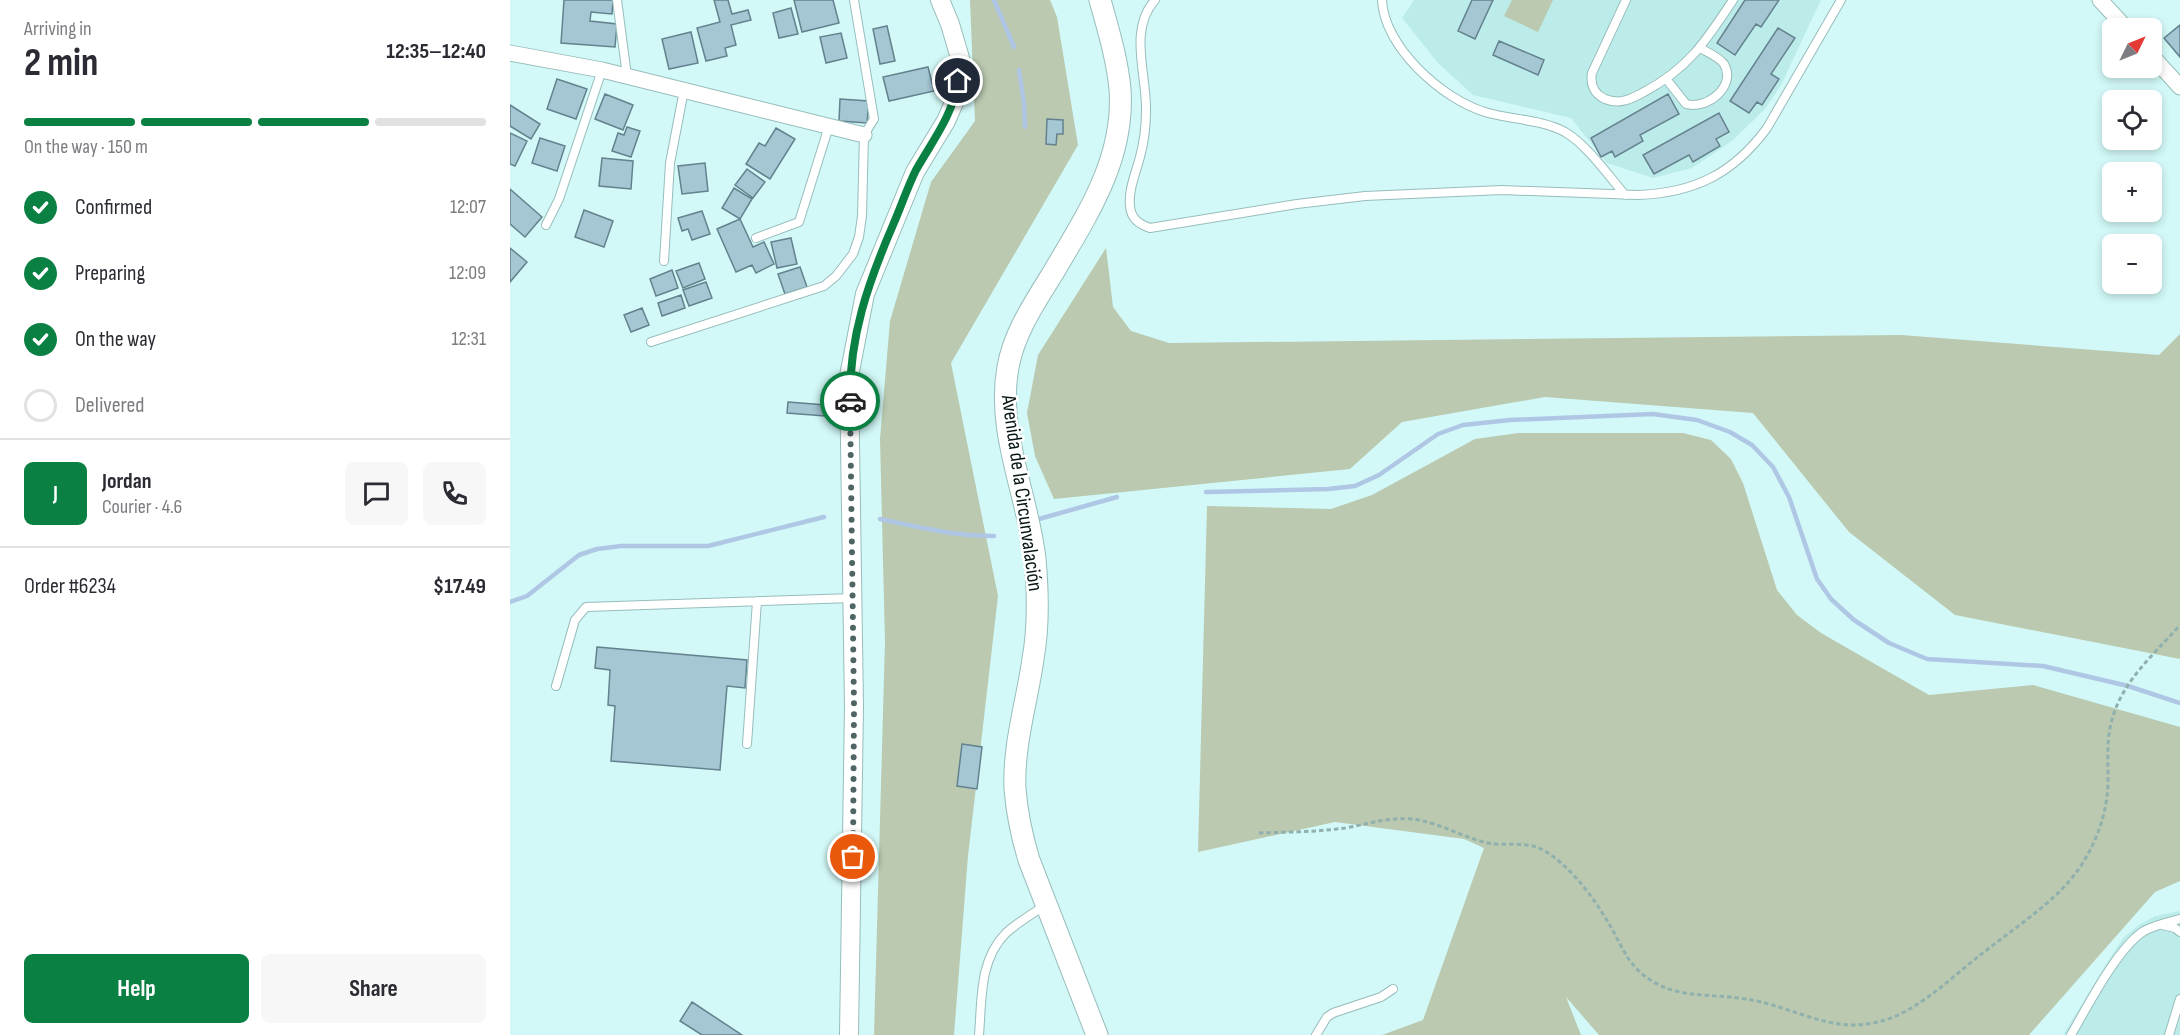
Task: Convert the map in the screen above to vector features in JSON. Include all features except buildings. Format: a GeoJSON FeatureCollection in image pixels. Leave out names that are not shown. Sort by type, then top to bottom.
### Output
{"type":"FeatureCollection","features":[{"type":"Feature","properties":{"kind":"main road","name":"Avenida de la Circunvalación"},"geometry":{"type":"LineString","coordinates":[[1096,1035],[1045,905],[1020,832],[1015,787],[1016,754],[1034,658],[1037,588],[1029,527],[1010,441],[1006,390],[1013,347],[1022,326],[1088,214],[1114,154],[1118,132],[1120,89],[1113,46],[1100,0]]}},
{"type":"Feature","properties":{"kind":"street"},"geometry":{"type":"LineString","coordinates":[[849,1035],[854,706],[849,376],[865,294],[915,172],[946,121],[956,98],[960,58],[940,0]]}},
{"type":"Feature","properties":{"kind":"street"},"geometry":{"type":"LineString","coordinates":[[2100,0],[2117,18]]}},
{"type":"Feature","properties":{"kind":"street"},"geometry":{"type":"LineString","coordinates":[[510,53],[602,70],[864,135]]}},
{"type":"Feature","properties":{"kind":"street"},"geometry":{"type":"LineString","coordinates":[[2162,67],[2180,87]]}},
{"type":"Feature","properties":{"kind":"lane"},"geometry":{"type":"LineString","coordinates":[[617,0],[627,76]]}},
{"type":"Feature","properties":{"kind":"lane"},"geometry":{"type":"LineString","coordinates":[[651,342],[824,286],[836,276],[853,254],[859,237],[862,216],[864,135],[873,119],[854,0]]}},
{"type":"Feature","properties":{"kind":"lane"},"geometry":{"type":"LineString","coordinates":[[1155,0],[1147,9],[1141,32],[1146,114],[1141,153],[1129,205],[1133,218],[1140,225],[1150,228],[1297,204],[1433,192],[1536,191],[1657,195],[1694,186],[1728,169],[1743,157],[1767,128],[1841,0]]}},
{"type":"Feature","properties":{"kind":"lane"},"geometry":{"type":"LineString","coordinates":[[1382,0],[1383,12],[1390,32],[1407,56],[1435,83],[1467,104],[1485,112],[1550,126],[1565,132],[1582,146],[1625,195]]}},
{"type":"Feature","properties":{"kind":"lane"},"geometry":{"type":"LineString","coordinates":[[1626,0],[1592,73],[1591,81],[1599,96],[1616,102],[1626,101],[1675,74],[1700,48],[1733,0]]}},
{"type":"Feature","properties":{"kind":"lane"},"geometry":{"type":"LineString","coordinates":[[1666,80],[1686,104],[1707,103],[1713,99],[1725,85],[1726,70],[1721,61],[1700,48]]}},
{"type":"Feature","properties":{"kind":"lane"},"geometry":{"type":"LineString","coordinates":[[546,225],[559,199],[602,70]]}},
{"type":"Feature","properties":{"kind":"lane"},"geometry":{"type":"LineString","coordinates":[[664,261],[670,163],[684,90]]}},
{"type":"Feature","properties":{"kind":"lane"},"geometry":{"type":"LineString","coordinates":[[756,237],[799,222],[829,126]]}},
{"type":"Feature","properties":{"kind":"lane"},"geometry":{"type":"LineString","coordinates":[[556,686],[575,620],[586,608],[853,598]]}},
{"type":"Feature","properties":{"kind":"lane"},"geometry":{"type":"LineString","coordinates":[[747,744],[757,601]]}},
{"type":"Feature","properties":{"kind":"lane"},"geometry":{"type":"LineString","coordinates":[[979,1035],[984,979],[992,950],[1007,932],[1045,905]]}},
{"type":"Feature","properties":{"kind":"lane"},"geometry":{"type":"LineString","coordinates":[[2071,1035],[2118,957],[2130,943],[2144,932],[2160,924],[2180,919]]}},
{"type":"Feature","properties":{"kind":"lane"},"geometry":{"type":"LineString","coordinates":[[2160,924],[2175,928],[2180,932]]}},
{"type":"Feature","properties":{"kind":"lane"},"geometry":{"type":"LineString","coordinates":[[1316,1035],[1333,1013],[1382,997],[1393,989]]}},
{"type":"Feature","properties":{"kind":"lane"},"geometry":{"type":"LineString","coordinates":[[2169,1035],[2180,999]]}},
{"type":"Feature","properties":{"kind":"path"},"geometry":{"type":"LineString","coordinates":[[1259,834],[1345,828],[1378,820],[1413,819],[1444,826],[1467,837],[1492,844],[1536,847],[1554,858],[1570,873],[1597,904],[1629,960],[1642,974],[1664,988],[1686,995],[1763,1002],[1836,1024],[1879,1022],[1919,1003],[2056,895],[2080,868],[2097,836],[2102,818],[2107,791],[2107,741],[2119,701],[2140,669],[2180,625]]}},
{"type":"Feature","properties":{"kind":"shaded area"},"geometry":{"type":"Polygon","coordinates":[[[1414,0],[1821,0],[1781,85],[1765,109],[1732,141],[1692,168],[1653,178],[1607,163],[1571,118],[1473,95],[1438,63],[1402,18],[1414,0]]]}},
{"type":"Feature","properties":{"kind":"shaded area"},"geometry":{"type":"Polygon","coordinates":[[[2180,911],[2180,1035],[2063,1035],[2124,937],[2155,916],[2180,911]]]}},
{"type":"Feature","properties":{"kind":"green space"},"geometry":{"type":"Polygon","coordinates":[[[970,0],[1050,0],[1057,17],[1078,145],[951,363],[998,596],[968,856],[954,1035],[874,1035],[885,641],[880,439],[890,321],[931,182],[975,121],[970,0]]]}},
{"type":"Feature","properties":{"kind":"green space"},"geometry":{"type":"Polygon","coordinates":[[[1512,0],[1553,0],[1538,32],[1504,16],[1512,0]]]}},
{"type":"Feature","properties":{"kind":"green space"},"geometry":{"type":"Polygon","coordinates":[[[1106,248],[1113,307],[1131,331],[1169,343],[1901,335],[2159,355],[2180,334],[2180,659],[1955,615],[1849,532],[1753,413],[1545,397],[1402,422],[1350,469],[1054,499],[1035,456],[1027,413],[1038,355],[1106,248]]]}},
{"type":"Feature","properties":{"kind":"green space"},"geometry":{"type":"Polygon","coordinates":[[[1519,433],[1683,433],[1711,440],[1731,459],[1743,483],[1777,590],[1797,615],[1821,633],[1929,695],[2033,685],[2180,727],[2180,881],[2155,892],[2029,1035],[1599,1035],[1566,997],[1581,1035],[1382,1035],[1423,1020],[1484,848],[1464,839],[1335,822],[1198,852],[1207,506],[1331,509],[1372,495],[1475,439],[1519,433]]]}},
{"type":"Feature","properties":{"kind":"waterway"},"geometry":{"type":"LineString","coordinates":[[994,0],[1014,47]]}},
{"type":"Feature","properties":{"kind":"waterway"},"geometry":{"type":"LineString","coordinates":[[1019,70],[1025,127]]}},
{"type":"Feature","properties":{"kind":"waterway"},"geometry":{"type":"LineString","coordinates":[[1206,492],[1328,489],[1355,486],[1379,475],[1438,434],[1463,425],[1510,420],[1653,414],[1697,420],[1730,432],[1752,445],[1773,467],[1789,497],[1817,579],[1831,599],[1854,620],[1889,643],[1927,659],[2043,666],[2128,686],[2180,703]]}},
{"type":"Feature","properties":{"kind":"waterway"},"geometry":{"type":"LineString","coordinates":[[1039,519],[1117,497]]}},
{"type":"Feature","properties":{"kind":"waterway"},"geometry":{"type":"LineString","coordinates":[[510,602],[527,596],[579,555],[597,549],[621,546],[708,546],[824,517]]}},
{"type":"Feature","properties":{"kind":"waterway"},"geometry":{"type":"LineString","coordinates":[[880,519],[950,533],[994,536]]}},
{"type":"Feature","properties":{"kind":"way so far"},"geometry":{"type":"LineString","coordinates":[[850,401],[854,706],[853,857]]}},
{"type":"Feature","properties":{"kind":"route"},"geometry":{"type":"LineString","coordinates":[[850,401],[849,376],[865,294],[915,172],[946,121],[956,98],[958,81]]}}]}
